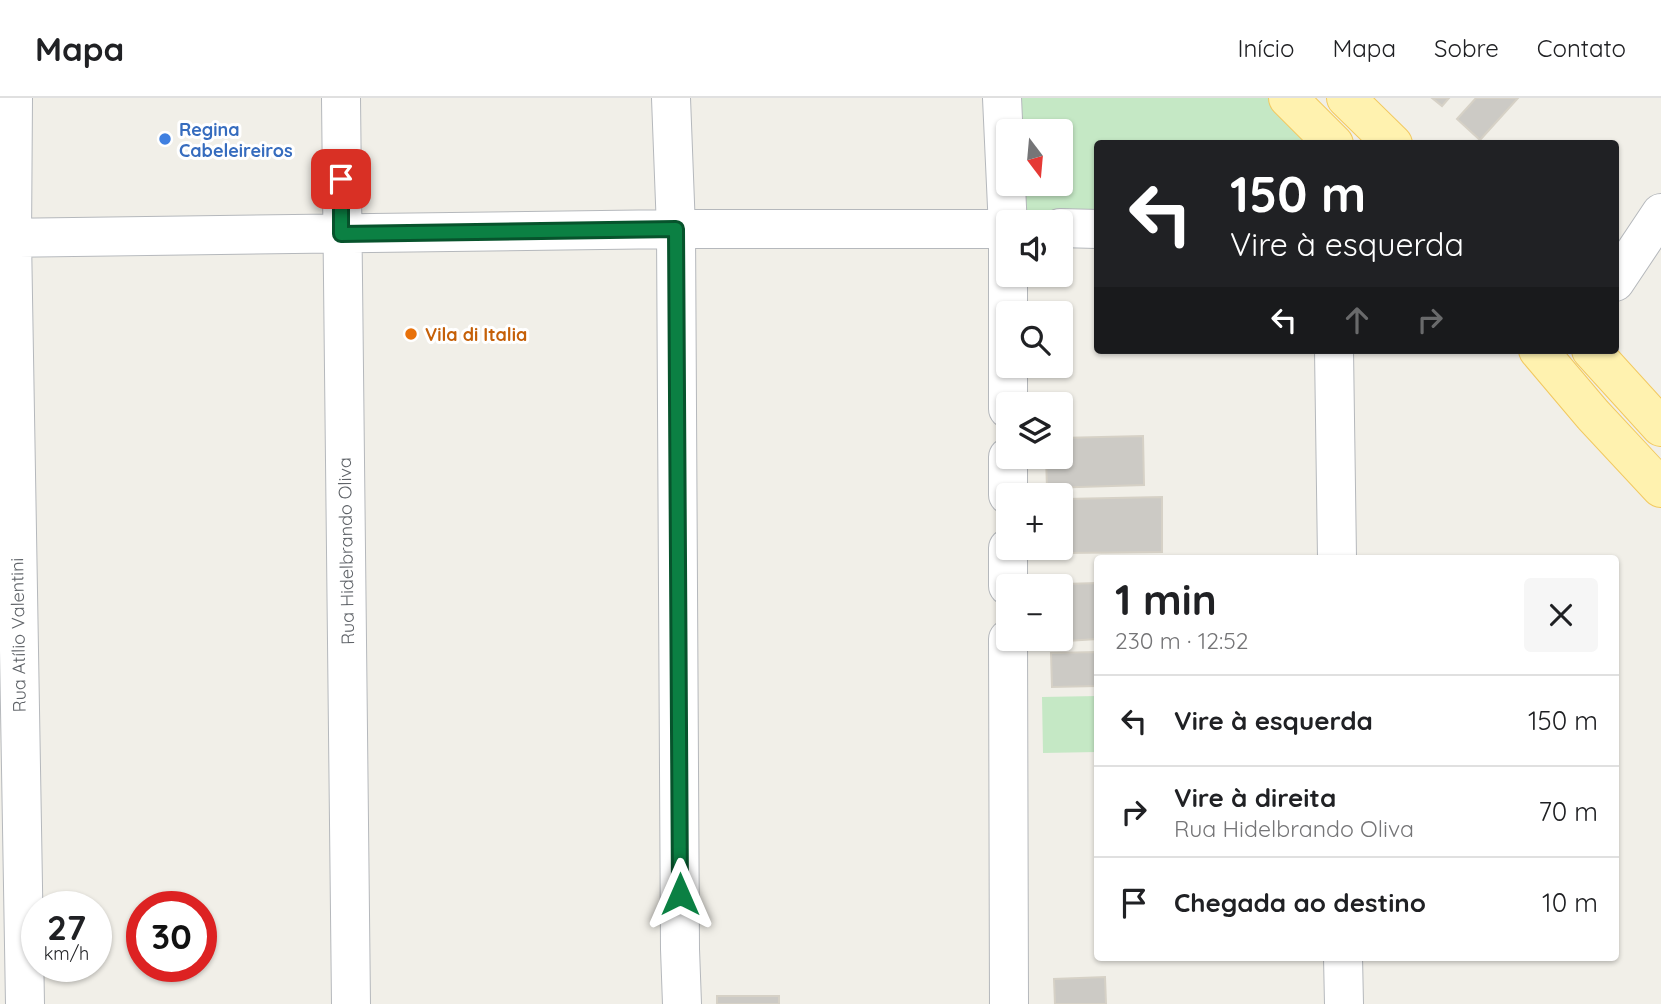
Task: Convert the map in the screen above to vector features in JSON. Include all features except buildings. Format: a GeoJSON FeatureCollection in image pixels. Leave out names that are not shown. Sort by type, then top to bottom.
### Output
{"type":"FeatureCollection","features":[{"type":"Feature","properties":{"kind":"main road"},"geometry":{"type":"LineString","coordinates":[[1288,98],[1330,140]]}},
{"type":"Feature","properties":{"kind":"main road"},"geometry":{"type":"LineString","coordinates":[[1346,98],[1389,140]]}},
{"type":"Feature","properties":{"kind":"main road"},"geometry":{"type":"LineString","coordinates":[[1547,354],[1593,415],[1661,488]]}},
{"type":"Feature","properties":{"kind":"main road"},"geometry":{"type":"LineString","coordinates":[[1595,354],[1661,427]]}},
{"type":"Feature","properties":{"kind":"street","name":"Rua Atílio Valentini"},"geometry":{"type":"LineString","coordinates":[[13,98],[6,238],[25,1004]]}},
{"type":"Feature","properties":{"kind":"street","name":"Rua Hidelbrando Oliva"},"geometry":{"type":"LineString","coordinates":[[341,98],[351,1004]]}},
{"type":"Feature","properties":{"kind":"street"},"geometry":{"type":"LineString","coordinates":[[671,98],[676,229],[682,1004]]}},
{"type":"Feature","properties":{"kind":"street"},"geometry":{"type":"LineString","coordinates":[[1002,98],[1007,210]]}},
{"type":"Feature","properties":{"kind":"street"},"geometry":{"type":"LineString","coordinates":[[1619,276],[1661,213]]}},
{"type":"Feature","properties":{"kind":"street"},"geometry":{"type":"LineString","coordinates":[[6,238],[676,229],[996,229]]}},
{"type":"Feature","properties":{"kind":"street"},"geometry":{"type":"LineString","coordinates":[[1073,229],[1094,229]]}},
{"type":"Feature","properties":{"kind":"street"},"geometry":{"type":"LineString","coordinates":[[1008,287],[1008,392]]}},
{"type":"Feature","properties":{"kind":"street"},"geometry":{"type":"LineString","coordinates":[[1334,354],[1337,555]]}},
{"type":"Feature","properties":{"kind":"street"},"geometry":{"type":"LineString","coordinates":[[1009,651],[1009,1004]]}},
{"type":"Feature","properties":{"kind":"street"},"geometry":{"type":"LineString","coordinates":[[1343,961],[1344,1004]]}},
{"type":"Feature","properties":{"kind":"green space"},"geometry":{"type":"Polygon","coordinates":[[[1002,98],[1271,98],[1317,140],[1094,140],[1094,228],[1073,224],[1073,210],[1007,210],[1007,196],[1073,196],[1073,119],[1003,119],[1002,98]]]}},
{"type":"Feature","properties":{"kind":"green space"},"geometry":{"type":"Polygon","coordinates":[[[1094,696],[1094,752],[1043,753],[1042,697],[1094,696]]]}},
{"type":"Feature","properties":{"kind":"place","name":"Regina Cabeleireiros"},"geometry":{"type":"Point","coordinates":[165,139]}},
{"type":"Feature","properties":{"kind":"place","name":"Vila di Italia"},"geometry":{"type":"Point","coordinates":[411,334]}},
{"type":"Feature","properties":{"kind":"route"},"geometry":{"type":"LineString","coordinates":[[341,179],[341,234],[676,229],[680,894]]}}]}
